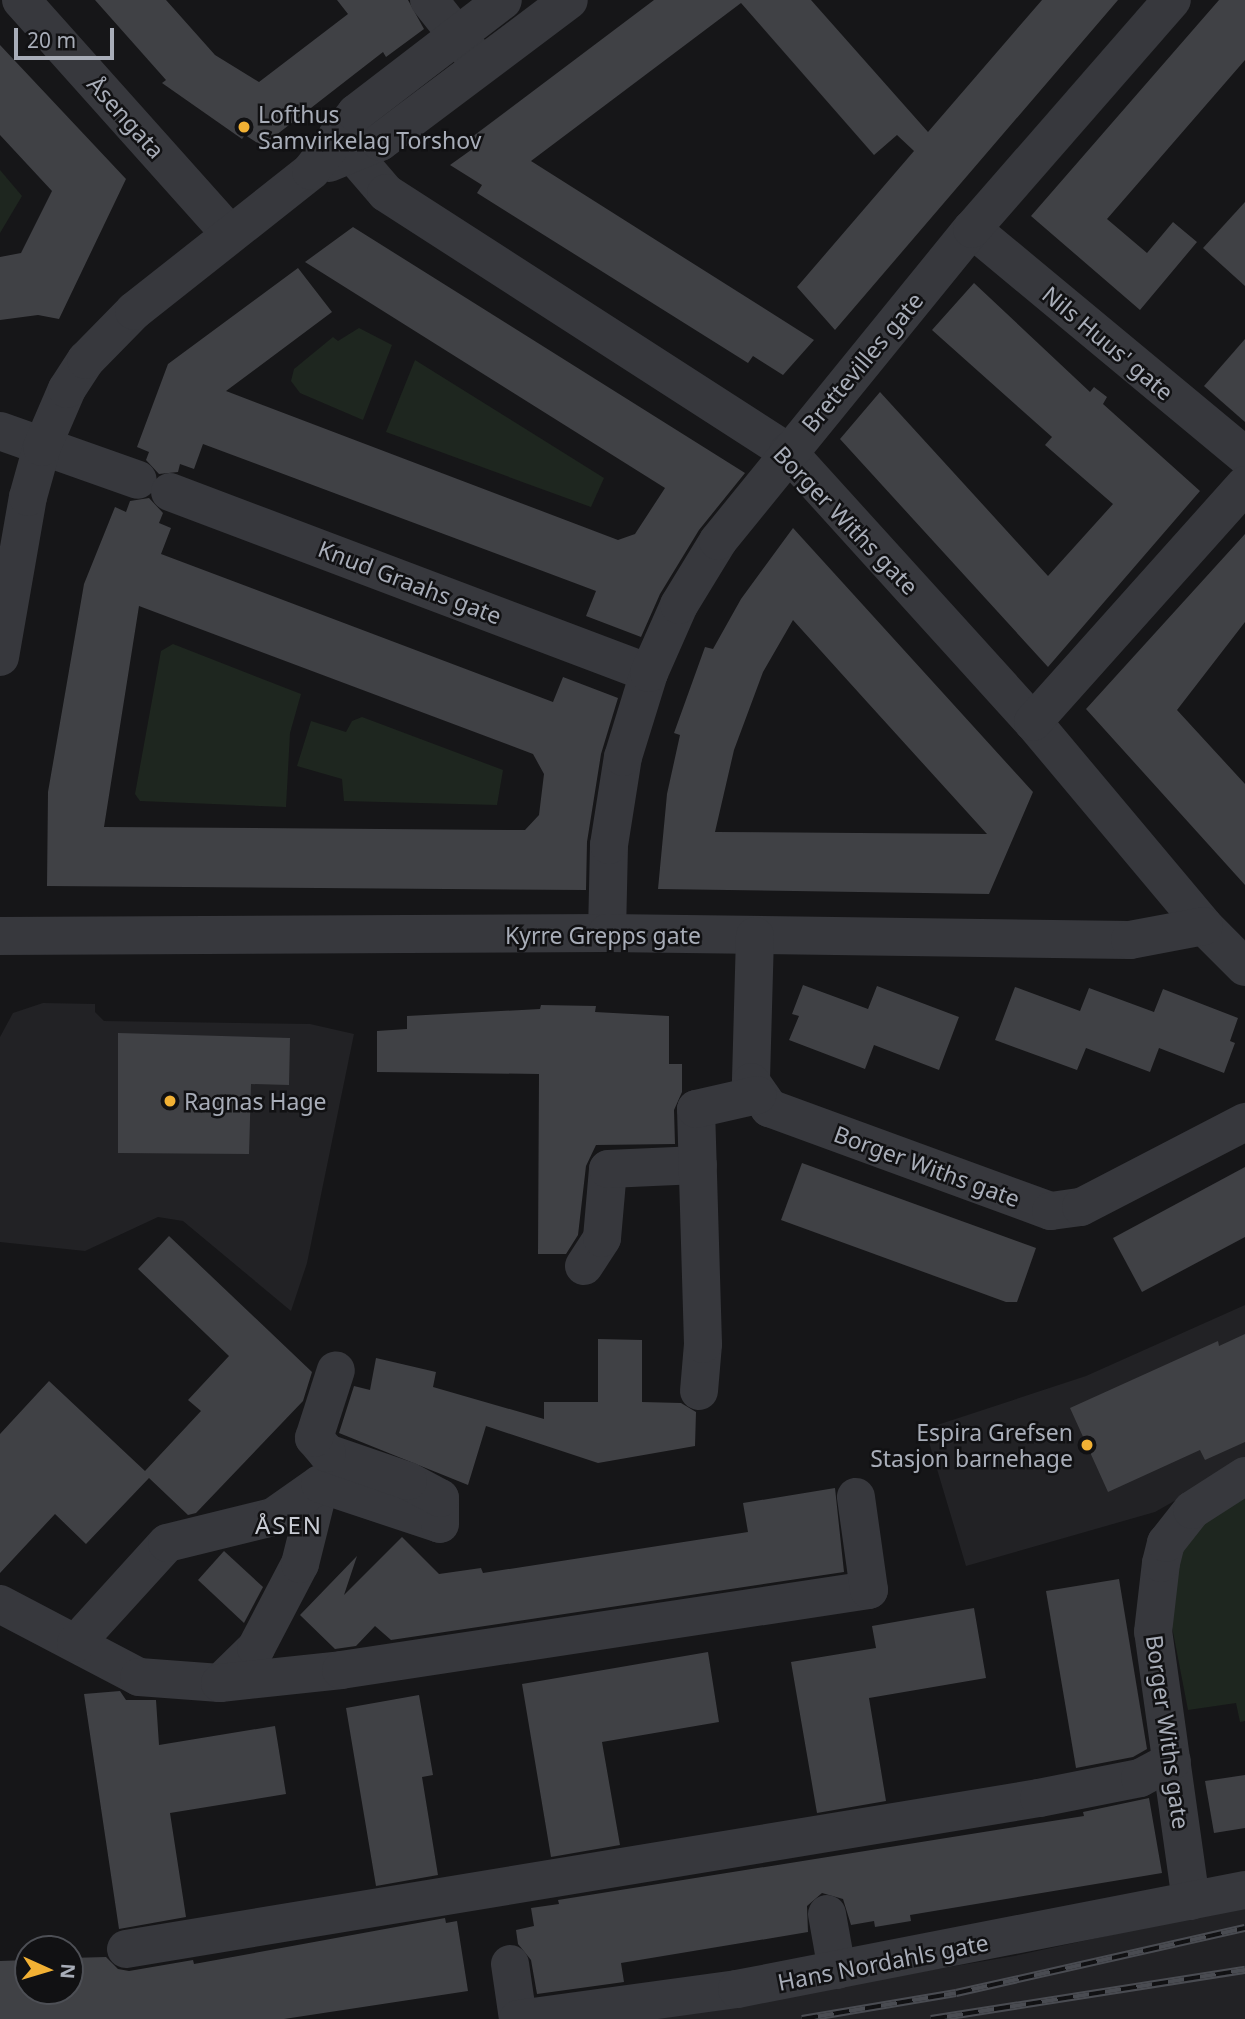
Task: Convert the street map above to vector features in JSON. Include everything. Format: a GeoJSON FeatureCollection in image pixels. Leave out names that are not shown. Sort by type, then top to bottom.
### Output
{"type":"FeatureCollection","features":[{"type":"Feature","properties":{"kind":"street","name":"Åsengata"},"geometry":{"type":"LineString","coordinates":[[21,0],[230,234]]}},
{"type":"Feature","properties":{"kind":"street"},"geometry":{"type":"LineString","coordinates":[[429,0],[481,66]]}},
{"type":"Feature","properties":{"kind":"street"},"geometry":{"type":"LineString","coordinates":[[344,146],[356,113],[503,0]]}},
{"type":"Feature","properties":{"kind":"street"},"geometry":{"type":"LineString","coordinates":[[0,657],[28,497],[42,447],[67,389],[108,335],[230,234],[344,146],[380,142],[569,0]]}},
{"type":"Feature","properties":{"kind":"street","name":"Brettevilles gate"},"geometry":{"type":"LineString","coordinates":[[607,933],[609,845],[621,770],[649,673],[680,605],[718,541],[972,229],[1172,0]]}},
{"type":"Feature","properties":{"kind":"street","name":"Borger Withs gate"},"geometry":{"type":"LineString","coordinates":[[344,146],[386,193],[788,452],[1033,722],[1204,926],[1245,967]]}},
{"type":"Feature","properties":{"kind":"street","name":"Nils Huus' gate"},"geometry":{"type":"LineString","coordinates":[[972,229],[1245,456]]}},
{"type":"Feature","properties":{"kind":"street","name":"Knud Graahs gate"},"geometry":{"type":"LineString","coordinates":[[0,431],[154,486],[649,673]]}},
{"type":"Feature","properties":{"kind":"street"},"geometry":{"type":"LineString","coordinates":[[1033,722],[1245,485]]}},
{"type":"Feature","properties":{"kind":"street","name":"Kyrre Grepps gate"},"geometry":{"type":"LineString","coordinates":[[0,936],[607,933],[1130,940],[1204,926]]}},
{"type":"Feature","properties":{"kind":"street"},"geometry":{"type":"LineString","coordinates":[[699,1391],[704,1344],[696,1109],[757,1095],[751,1082],[755,936]]}},
{"type":"Feature","properties":{"kind":"street","name":"Borger Withs gate"},"geometry":{"type":"LineString","coordinates":[[757,1095],[769,1108],[1051,1211],[1081,1206],[1245,1122]]}},
{"type":"Feature","properties":{"kind":"street"},"geometry":{"type":"LineString","coordinates":[[584,1266],[602,1238],[608,1169],[698,1166]]}},
{"type":"Feature","properties":{"kind":"street"},"geometry":{"type":"LineString","coordinates":[[320,1484],[440,1524],[440,1498],[408,1481],[327,1453],[314,1438],[336,1370]]}},
{"type":"Feature","properties":{"kind":"street","name":"Borger Withs gate"},"geometry":{"type":"LineString","coordinates":[[1191,1901],[1153,1632],[1166,1543],[1192,1510],[1245,1476]]}},
{"type":"Feature","properties":{"kind":"street"},"geometry":{"type":"LineString","coordinates":[[76,1643],[167,1544],[273,1517],[320,1484]]}},
{"type":"Feature","properties":{"kind":"street"},"geometry":{"type":"LineString","coordinates":[[220,1683],[256,1648],[300,1564],[320,1484]]}},
{"type":"Feature","properties":{"kind":"street"},"geometry":{"type":"LineString","coordinates":[[0,1604],[139,1677],[220,1683],[341,1670],[869,1590],[856,1497]]}},
{"type":"Feature","properties":{"kind":"street"},"geometry":{"type":"LineString","coordinates":[[125,1950],[1039,1798],[1140,1778],[1172,1761]]}},
{"type":"Feature","properties":{"kind":"street","name":"Hans Nordahls gate"},"geometry":{"type":"LineString","coordinates":[[518,2019],[837,1970],[1245,1890]]}},
{"type":"Feature","properties":{"kind":"street"},"geometry":{"type":"LineString","coordinates":[[827,1914],[837,1970]]}},
{"type":"Feature","properties":{"kind":"street"},"geometry":{"type":"LineString","coordinates":[[510,1964],[518,2019]]}},
{"type":"Feature","properties":{"kind":"shaded area"},"geometry":{"type":"Polygon","coordinates":[[[0,170],[22,196],[0,233],[0,170]]]}},
{"type":"Feature","properties":{"kind":"shaded area"},"geometry":{"type":"Polygon","coordinates":[[[359,328],[392,345],[363,420],[300,393],[291,381],[294,369],[333,337],[338,341],[359,328]]]}},
{"type":"Feature","properties":{"kind":"shaded area"},"geometry":{"type":"Polygon","coordinates":[[[415,360],[604,478],[591,507],[386,432],[415,360]]]}},
{"type":"Feature","properties":{"kind":"shaded area"},"geometry":{"type":"Polygon","coordinates":[[[173,644],[301,694],[290,733],[286,807],[140,801],[135,794],[161,651],[173,644]]]}},
{"type":"Feature","properties":{"kind":"shaded area"},"geometry":{"type":"Polygon","coordinates":[[[362,717],[503,770],[497,805],[344,801],[342,779],[297,766],[311,721],[346,732],[352,721],[362,717]]]}},
{"type":"Feature","properties":{"kind":"shaded area","name":"Ragnas Hage"},"geometry":{"type":"Polygon","coordinates":[[[43,1003],[95,1004],[95,1012],[104,1021],[310,1024],[354,1034],[307,1263],[291,1311],[183,1221],[158,1217],[85,1251],[0,1242],[0,1037],[13,1013],[43,1003]]]}},
{"type":"Feature","properties":{"kind":"shaded area","name":"Espira Grefsen Stasjon barnehage"},"geometry":{"type":"Polygon","coordinates":[[[1245,1305],[1245,1461],[1155,1512],[966,1566],[925,1429],[1086,1376],[1245,1305]]]}},
{"type":"Feature","properties":{"kind":"shaded area"},"geometry":{"type":"Polygon","coordinates":[[[1245,1491],[1245,1721],[1240,1722],[1236,1703],[1188,1710],[1168,1606],[1177,1552],[1204,1517],[1245,1491]]]}},
{"type":"Feature","properties":{"kind":"shaded area"},"geometry":{"type":"Polygon","coordinates":[[[1245,1906],[1245,2019],[645,2019],[1014,1956],[1245,1906]]]}},
{"type":"Feature","properties":{"kind":"building"},"geometry":{"type":"Polygon","coordinates":[[[95,0],[166,0],[215,55],[259,82],[348,14],[337,0],[408,0],[424,29],[386,57],[383,52],[262,146],[245,135],[242,139],[162,83],[166,80],[95,0]]]}},
{"type":"Feature","properties":{"kind":"building"},"geometry":{"type":"Polygon","coordinates":[[[654,0],[811,0],[928,132],[1042,0],[1118,0],[835,330],[797,287],[914,151],[897,135],[874,155],[741,3],[531,161],[814,340],[783,375],[753,356],[748,363],[477,193],[482,185],[450,165],[478,145],[472,137],[654,0]]]}},
{"type":"Feature","properties":{"kind":"building"},"geometry":{"type":"Polygon","coordinates":[[[1219,0],[1245,0],[1245,60],[1107,219],[1147,253],[1173,222],[1197,242],[1140,310],[1031,216],[1219,0]]]}},
{"type":"Feature","properties":{"kind":"building"},"geometry":{"type":"Polygon","coordinates":[[[0,45],[126,179],[59,319],[38,315],[0,320],[0,257],[21,253],[52,191],[0,135],[0,45]]]}},
{"type":"Feature","properties":{"kind":"building"},"geometry":{"type":"Polygon","coordinates":[[[1245,202],[1245,286],[1203,248],[1245,202]]]}},
{"type":"Feature","properties":{"kind":"building"},"geometry":{"type":"Polygon","coordinates":[[[353,227],[745,473],[699,530],[660,594],[641,637],[586,616],[596,591],[203,444],[194,469],[180,464],[178,472],[159,474],[146,460],[149,452],[137,447],[168,364],[298,268],[332,312],[226,391],[618,540],[635,534],[665,488],[305,262],[353,227]]]}},
{"type":"Feature","properties":{"kind":"building"},"geometry":{"type":"Polygon","coordinates":[[[974,283],[1090,392],[1094,387],[1107,397],[1103,404],[1200,491],[1048,667],[840,439],[880,392],[1048,576],[1113,504],[1045,445],[1052,437],[932,330],[974,283]]]}},
{"type":"Feature","properties":{"kind":"building"},"geometry":{"type":"Polygon","coordinates":[[[1245,339],[1245,422],[1204,386],[1245,339]]]}},
{"type":"Feature","properties":{"kind":"building"},"geometry":{"type":"Polygon","coordinates":[[[149,498],[163,513],[159,523],[171,528],[161,554],[553,702],[563,677],[618,698],[601,754],[587,842],[586,890],[47,886],[48,792],[84,584],[115,507],[126,512],[130,501],[149,498]],[[139,606],[104,827],[525,830],[539,815],[544,774],[533,754],[139,606]]]}},
{"type":"Feature","properties":{"kind":"building"},"geometry":{"type":"Polygon","coordinates":[[[793,528],[1033,792],[989,894],[658,889],[667,794],[680,735],[674,733],[705,647],[713,649],[741,599],[793,528]],[[793,620],[763,672],[734,750],[715,832],[987,834],[793,620]]]}},
{"type":"Feature","properties":{"kind":"building"},"geometry":{"type":"Polygon","coordinates":[[[1245,534],[1245,622],[1177,710],[1245,784],[1245,885],[1086,709],[1245,534]]]}},
{"type":"Feature","properties":{"kind":"building"},"geometry":{"type":"Polygon","coordinates":[[[803,985],[868,1009],[877,986],[959,1017],[939,1070],[874,1045],[865,1069],[789,1040],[799,1016],[792,1014],[803,985]]]}},
{"type":"Feature","properties":{"kind":"building"},"geometry":{"type":"Polygon","coordinates":[[[1015,987],[1080,1011],[1089,988],[1154,1012],[1163,989],[1238,1018],[1230,1041],[1235,1043],[1224,1073],[1159,1048],[1150,1072],[1086,1048],[1077,1070],[995,1040],[1015,987]]]}},
{"type":"Feature","properties":{"kind":"building"},"geometry":{"type":"Polygon","coordinates":[[[541,1005],[596,1006],[595,1012],[669,1016],[669,1064],[682,1064],[682,1092],[674,1110],[675,1144],[596,1145],[586,1166],[578,1235],[566,1254],[538,1254],[539,1074],[377,1072],[377,1031],[407,1029],[407,1016],[540,1009],[541,1005]]]}},
{"type":"Feature","properties":{"kind":"building"},"geometry":{"type":"Polygon","coordinates":[[[118,1033],[290,1038],[289,1085],[251,1084],[249,1154],[118,1153],[118,1033]]]}},
{"type":"Feature","properties":{"kind":"building"},"geometry":{"type":"Polygon","coordinates":[[[802,1163],[1036,1248],[1017,1302],[1006,1302],[781,1220],[802,1163]]]}},
{"type":"Feature","properties":{"kind":"building"},"geometry":{"type":"Polygon","coordinates":[[[1245,1167],[1245,1237],[1142,1292],[1113,1238],[1245,1167]]]}},
{"type":"Feature","properties":{"kind":"building"},"geometry":{"type":"Polygon","coordinates":[[[169,1236],[312,1372],[303,1401],[196,1513],[188,1515],[149,1478],[86,1544],[55,1514],[0,1573],[0,1434],[49,1381],[145,1471],[201,1411],[188,1400],[229,1356],[138,1269],[169,1236]]]}},
{"type":"Feature","properties":{"kind":"building"},"geometry":{"type":"Polygon","coordinates":[[[1245,1334],[1245,1442],[1205,1460],[1200,1450],[1108,1492],[1070,1408],[1218,1341],[1219,1346],[1245,1334]]]}},
{"type":"Feature","properties":{"kind":"building"},"geometry":{"type":"Polygon","coordinates":[[[598,1339],[642,1340],[642,1402],[681,1403],[696,1412],[695,1446],[598,1463],[486,1426],[468,1485],[339,1433],[354,1386],[370,1390],[376,1358],[436,1372],[433,1387],[544,1419],[544,1402],[598,1402],[598,1339]]]}},
{"type":"Feature","properties":{"kind":"building"},"geometry":{"type":"Polygon","coordinates":[[[835,1488],[844,1572],[391,1640],[375,1626],[356,1646],[335,1649],[300,1615],[357,1556],[344,1595],[402,1537],[439,1574],[481,1568],[483,1573],[748,1532],[743,1503],[835,1488]]]}},
{"type":"Feature","properties":{"kind":"building"},"geometry":{"type":"Polygon","coordinates":[[[224,1551],[263,1587],[244,1623],[198,1580],[224,1551]]]}},
{"type":"Feature","properties":{"kind":"building"},"geometry":{"type":"Polygon","coordinates":[[[1119,1579],[1147,1749],[1133,1757],[1076,1768],[1046,1591],[1119,1579]]]}},
{"type":"Feature","properties":{"kind":"building"},"geometry":{"type":"Polygon","coordinates":[[[974,1608],[986,1678],[869,1698],[886,1801],[817,1813],[791,1662],[876,1648],[872,1626],[974,1608]]]}},
{"type":"Feature","properties":{"kind":"building"},"geometry":{"type":"Polygon","coordinates":[[[708,1652],[719,1722],[602,1742],[620,1845],[551,1857],[522,1684],[708,1652]]]}},
{"type":"Feature","properties":{"kind":"building"},"geometry":{"type":"Polygon","coordinates":[[[120,1691],[126,1700],[156,1700],[159,1745],[275,1726],[286,1794],[170,1813],[186,1917],[119,1929],[84,1694],[120,1691]]]}},
{"type":"Feature","properties":{"kind":"building"},"geometry":{"type":"Polygon","coordinates":[[[419,1695],[433,1775],[422,1777],[438,1875],[376,1886],[346,1708],[419,1695]]]}},
{"type":"Feature","properties":{"kind":"building"},"geometry":{"type":"Polygon","coordinates":[[[1245,1775],[1245,1828],[1214,1833],[1205,1781],[1245,1775]]]}},
{"type":"Feature","properties":{"kind":"building"},"geometry":{"type":"Polygon","coordinates":[[[1149,1798],[1162,1873],[910,1915],[911,1921],[875,1927],[874,1921],[851,1925],[843,1899],[822,1893],[807,1906],[808,1932],[621,1963],[624,1982],[537,1994],[531,1960],[518,1944],[516,1930],[534,1926],[531,1908],[559,1904],[558,1900],[1084,1816],[1083,1812],[1149,1798]]]}},
{"type":"Feature","properties":{"kind":"building"},"geometry":{"type":"Polygon","coordinates":[[[445,1918],[446,1923],[457,1921],[468,1991],[284,2019],[0,2019],[0,1961],[14,1960],[14,2005],[84,2005],[84,1958],[106,1957],[118,1969],[129,1971],[193,1960],[194,1964],[445,1918]]]}},
{"type":"Feature","properties":{"kind":"railway"},"geometry":{"type":"LineString","coordinates":[[802,2019],[956,1993],[1245,1928]]}},
{"type":"Feature","properties":{"kind":"railway"},"geometry":{"type":"LineString","coordinates":[[931,2019],[1245,1970]]}},
{"type":"Feature","properties":{"kind":"place","name":"Lofthus Samvirkelag Torshov"},"geometry":{"type":"Point","coordinates":[244,127]}},
{"type":"Feature","properties":{"kind":"place","name":"Ragnas Hage"},"geometry":{"type":"Point","coordinates":[170,1101]}},
{"type":"Feature","properties":{"kind":"place","name":"Espira Grefsen Stasjon barnehage"},"geometry":{"type":"Point","coordinates":[1087,1445]}},
{"type":"Feature","properties":{"kind":"district","name":"ÅSEN"},"geometry":{"type":"Point","coordinates":[289,1525]}}]}
